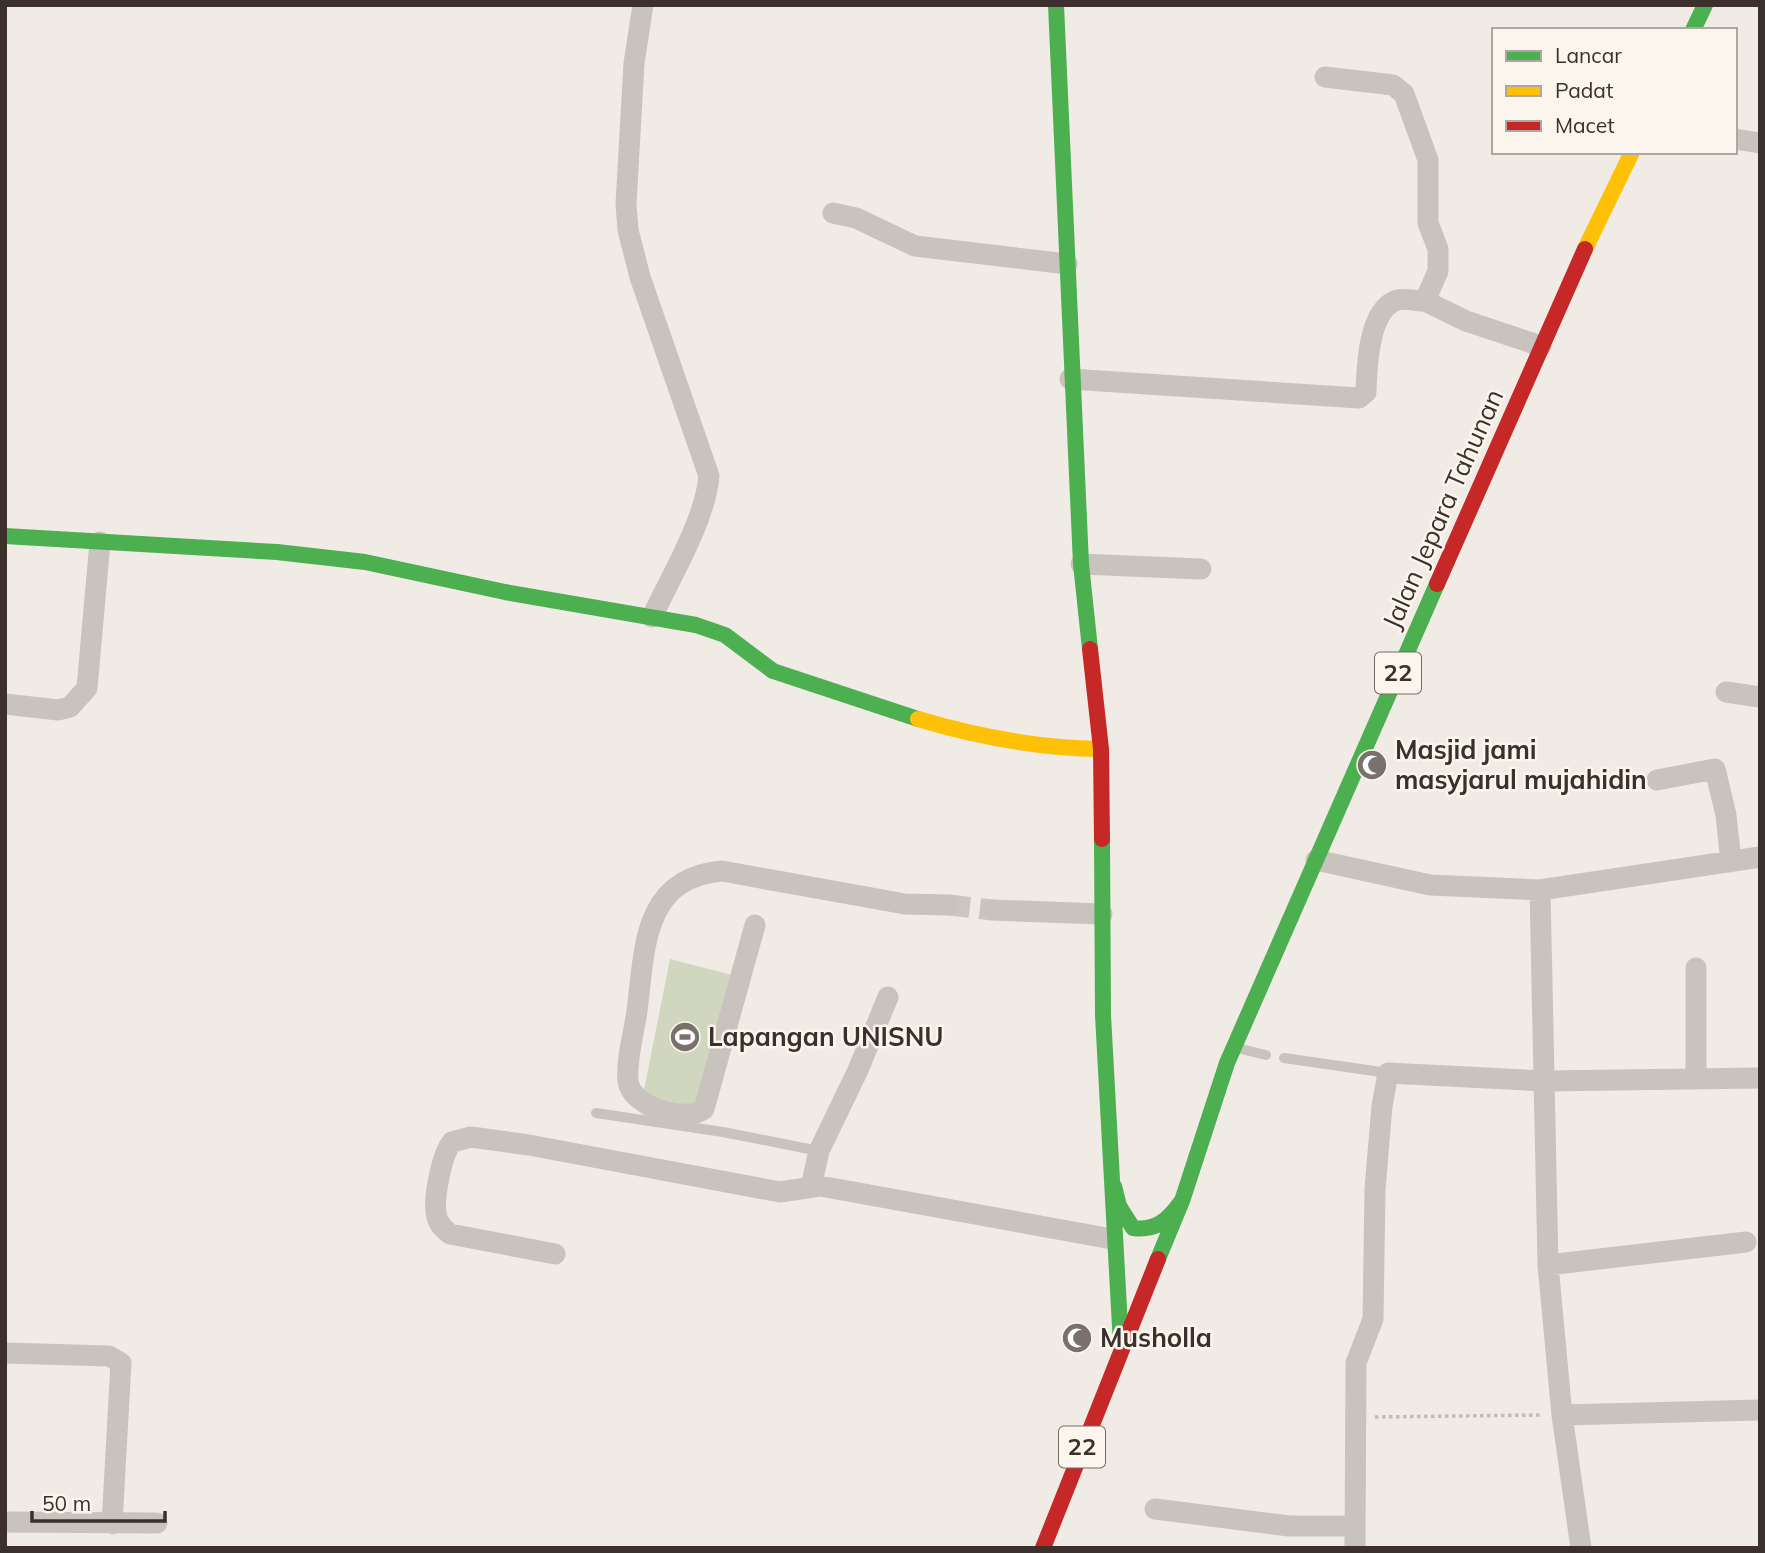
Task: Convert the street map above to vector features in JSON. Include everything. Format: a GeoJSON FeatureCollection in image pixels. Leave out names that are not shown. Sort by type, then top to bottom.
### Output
{"type":"FeatureCollection","features":[{"type":"Feature","properties":{"kind":"main road"},"geometry":{"type":"LineString","coordinates":[[1056,5],[1070,379],[1081,564],[1101,749],[1103,1015],[1114,1186],[1112,1239],[1121,1346]]}},
{"type":"Feature","properties":{"kind":"main road"},"geometry":{"type":"LineString","coordinates":[[1694,28],[1705,5]]}},
{"type":"Feature","properties":{"kind":"main road","name":"Jalan Jepara Tahunan"},"geometry":{"type":"LineString","coordinates":[[1182,1200],[1234,1047],[1541,346],[1592,232],[1631,154]]}},
{"type":"Feature","properties":{"kind":"main road"},"geometry":{"type":"LineString","coordinates":[[5,536],[276,552],[365,562],[505,592],[696,625],[725,635],[773,671],[929,722],[1040,746],[1101,749]]}},
{"type":"Feature","properties":{"kind":"main road"},"geometry":{"type":"LineString","coordinates":[[1114,1186],[1119,1206],[1133,1228],[1144,1231],[1162,1225],[1182,1200]]}},
{"type":"Feature","properties":{"kind":"main road","name":"22"},"geometry":{"type":"LineString","coordinates":[[1043,1548],[1121,1346],[1182,1200]]}},
{"type":"Feature","properties":{"kind":"street"},"geometry":{"type":"LineString","coordinates":[[643,5],[634,63],[626,205],[628,230],[640,277],[709,476],[708,490],[684,551],[652,617]]}},
{"type":"Feature","properties":{"kind":"street"},"geometry":{"type":"LineString","coordinates":[[1325,76],[1393,85],[1404,94],[1428,160],[1428,223],[1438,249],[1438,271],[1425,301]]}},
{"type":"Feature","properties":{"kind":"street"},"geometry":{"type":"LineString","coordinates":[[1737,139],[1760,144]]}},
{"type":"Feature","properties":{"kind":"street"},"geometry":{"type":"LineString","coordinates":[[833,214],[856,218],[915,246],[1066,264]]}},
{"type":"Feature","properties":{"kind":"street"},"geometry":{"type":"LineString","coordinates":[[1070,379],[1359,398],[1366,392],[1377,322],[1385,308],[1398,300],[1425,301],[1466,321],[1541,346]]}},
{"type":"Feature","properties":{"kind":"street"},"geometry":{"type":"LineString","coordinates":[[5,704],[58,710],[70,707],[87,688],[100,542]]}},
{"type":"Feature","properties":{"kind":"street"},"geometry":{"type":"LineString","coordinates":[[1081,564],[1201,569]]}},
{"type":"Feature","properties":{"kind":"street"},"geometry":{"type":"LineString","coordinates":[[1726,692],[1760,697]]}},
{"type":"Feature","properties":{"kind":"street"},"geometry":{"type":"LineString","coordinates":[[1657,780],[1715,769],[1726,815],[1731,862]]}},
{"type":"Feature","properties":{"kind":"street"},"geometry":{"type":"LineString","coordinates":[[1316,860],[1430,885],[1540,890],[1760,858]]}},
{"type":"Feature","properties":{"kind":"street"},"geometry":{"type":"LineString","coordinates":[[755,925],[704,1109],[688,1115],[647,1106],[635,1096],[628,1082],[631,1053],[647,936],[656,909],[671,890],[702,873],[722,871],[905,904],[950,905]]}},
{"type":"Feature","properties":{"kind":"street"},"geometry":{"type":"LineString","coordinates":[[1540,890],[1548,1265],[1562,1415],[1581,1548]]}},
{"type":"Feature","properties":{"kind":"street"},"geometry":{"type":"LineString","coordinates":[[992,910],[1102,914]]}},
{"type":"Feature","properties":{"kind":"street"},"geometry":{"type":"LineString","coordinates":[[1696,968],[1696,1077]]}},
{"type":"Feature","properties":{"kind":"street"},"geometry":{"type":"LineString","coordinates":[[811,1186],[819,1151],[858,1070],[888,997]]}},
{"type":"Feature","properties":{"kind":"street"},"geometry":{"type":"LineString","coordinates":[[1355,1548],[1356,1363],[1373,1319],[1375,1189],[1382,1106],[1388,1073],[1545,1081],[1760,1078]]}},
{"type":"Feature","properties":{"kind":"street"},"geometry":{"type":"LineString","coordinates":[[555,1254],[450,1234],[443,1228],[435,1213],[442,1159],[452,1142],[471,1137],[529,1145],[780,1192],[811,1186],[1112,1239]]}},
{"type":"Feature","properties":{"kind":"street"},"geometry":{"type":"LineString","coordinates":[[1548,1265],[1746,1242]]}},
{"type":"Feature","properties":{"kind":"street"},"geometry":{"type":"LineString","coordinates":[[5,1353],[109,1356],[121,1363],[112,1524]]}},
{"type":"Feature","properties":{"kind":"street"},"geometry":{"type":"LineString","coordinates":[[1562,1415],[1760,1410]]}},
{"type":"Feature","properties":{"kind":"street"},"geometry":{"type":"LineString","coordinates":[[1155,1510],[1289,1526],[1355,1526]]}},
{"type":"Feature","properties":{"kind":"street"},"geometry":{"type":"LineString","coordinates":[[5,1522],[157,1523]]}},
{"type":"Feature","properties":{"kind":"lane"},"geometry":{"type":"LineString","coordinates":[[1234,1047],[1266,1055]]}},
{"type":"Feature","properties":{"kind":"lane"},"geometry":{"type":"LineString","coordinates":[[1283,1058],[1388,1073]]}},
{"type":"Feature","properties":{"kind":"lane"},"geometry":{"type":"LineString","coordinates":[[596,1113],[723,1132],[819,1151]]}},
{"type":"Feature","properties":{"kind":"path"},"geometry":{"type":"LineString","coordinates":[[1355,1418],[1562,1415]]}},
{"type":"Feature","properties":{"kind":"green space","name":"Lapangan UNISNU"},"geometry":{"type":"Polygon","coordinates":[[[670,959],[732,975],[697,1110],[642,1100],[670,959]]]}},
{"type":"Feature","properties":{"kind":"tunnel"},"geometry":{"type":"LineString","coordinates":[[949,905],[992,910]]}},
{"type":"Feature","properties":{"kind":"traffic: fast"},"geometry":{"type":"LineString","coordinates":[[1056,5],[1081,564],[1090,649]]}},
{"type":"Feature","properties":{"kind":"traffic: fast"},"geometry":{"type":"LineString","coordinates":[[1694,28],[1705,5]]}},
{"type":"Feature","properties":{"kind":"traffic: fast"},"geometry":{"type":"LineString","coordinates":[[5,536],[277,552],[365,562],[505,592],[696,625],[725,635],[773,671],[918,719]]}},
{"type":"Feature","properties":{"kind":"traffic: fast"},"geometry":{"type":"LineString","coordinates":[[1158,1259],[1182,1201],[1227,1063],[1437,584]]}},
{"type":"Feature","properties":{"kind":"traffic: fast"},"geometry":{"type":"LineString","coordinates":[[1102,839],[1103,1015],[1121,1345]]}},
{"type":"Feature","properties":{"kind":"traffic: fast"},"geometry":{"type":"LineString","coordinates":[[1114,1186],[1119,1206],[1133,1228],[1148,1228],[1161,1223],[1181,1202]]}},
{"type":"Feature","properties":{"kind":"traffic: slow"},"geometry":{"type":"LineString","coordinates":[[1585,249],[1631,154]]}},
{"type":"Feature","properties":{"kind":"traffic: slow"},"geometry":{"type":"LineString","coordinates":[[918,719],[1009,740],[1101,749]]}},
{"type":"Feature","properties":{"kind":"traffic: jam"},"geometry":{"type":"LineString","coordinates":[[1437,584],[1585,249]]}},
{"type":"Feature","properties":{"kind":"traffic: jam"},"geometry":{"type":"LineString","coordinates":[[1090,649],[1101,749],[1102,839]]}},
{"type":"Feature","properties":{"kind":"traffic: jam"},"geometry":{"type":"LineString","coordinates":[[1043,1548],[1158,1259]]}},
{"type":"Feature","properties":{"kind":"place","name":"Masjid jami masyjarul mujahidin"},"geometry":{"type":"Point","coordinates":[1372,765]}},
{"type":"Feature","properties":{"kind":"place","name":"Lapangan UNISNU"},"geometry":{"type":"Point","coordinates":[685,1037]}},
{"type":"Feature","properties":{"kind":"place","name":"Musholla"},"geometry":{"type":"Point","coordinates":[1077,1338]}}]}
